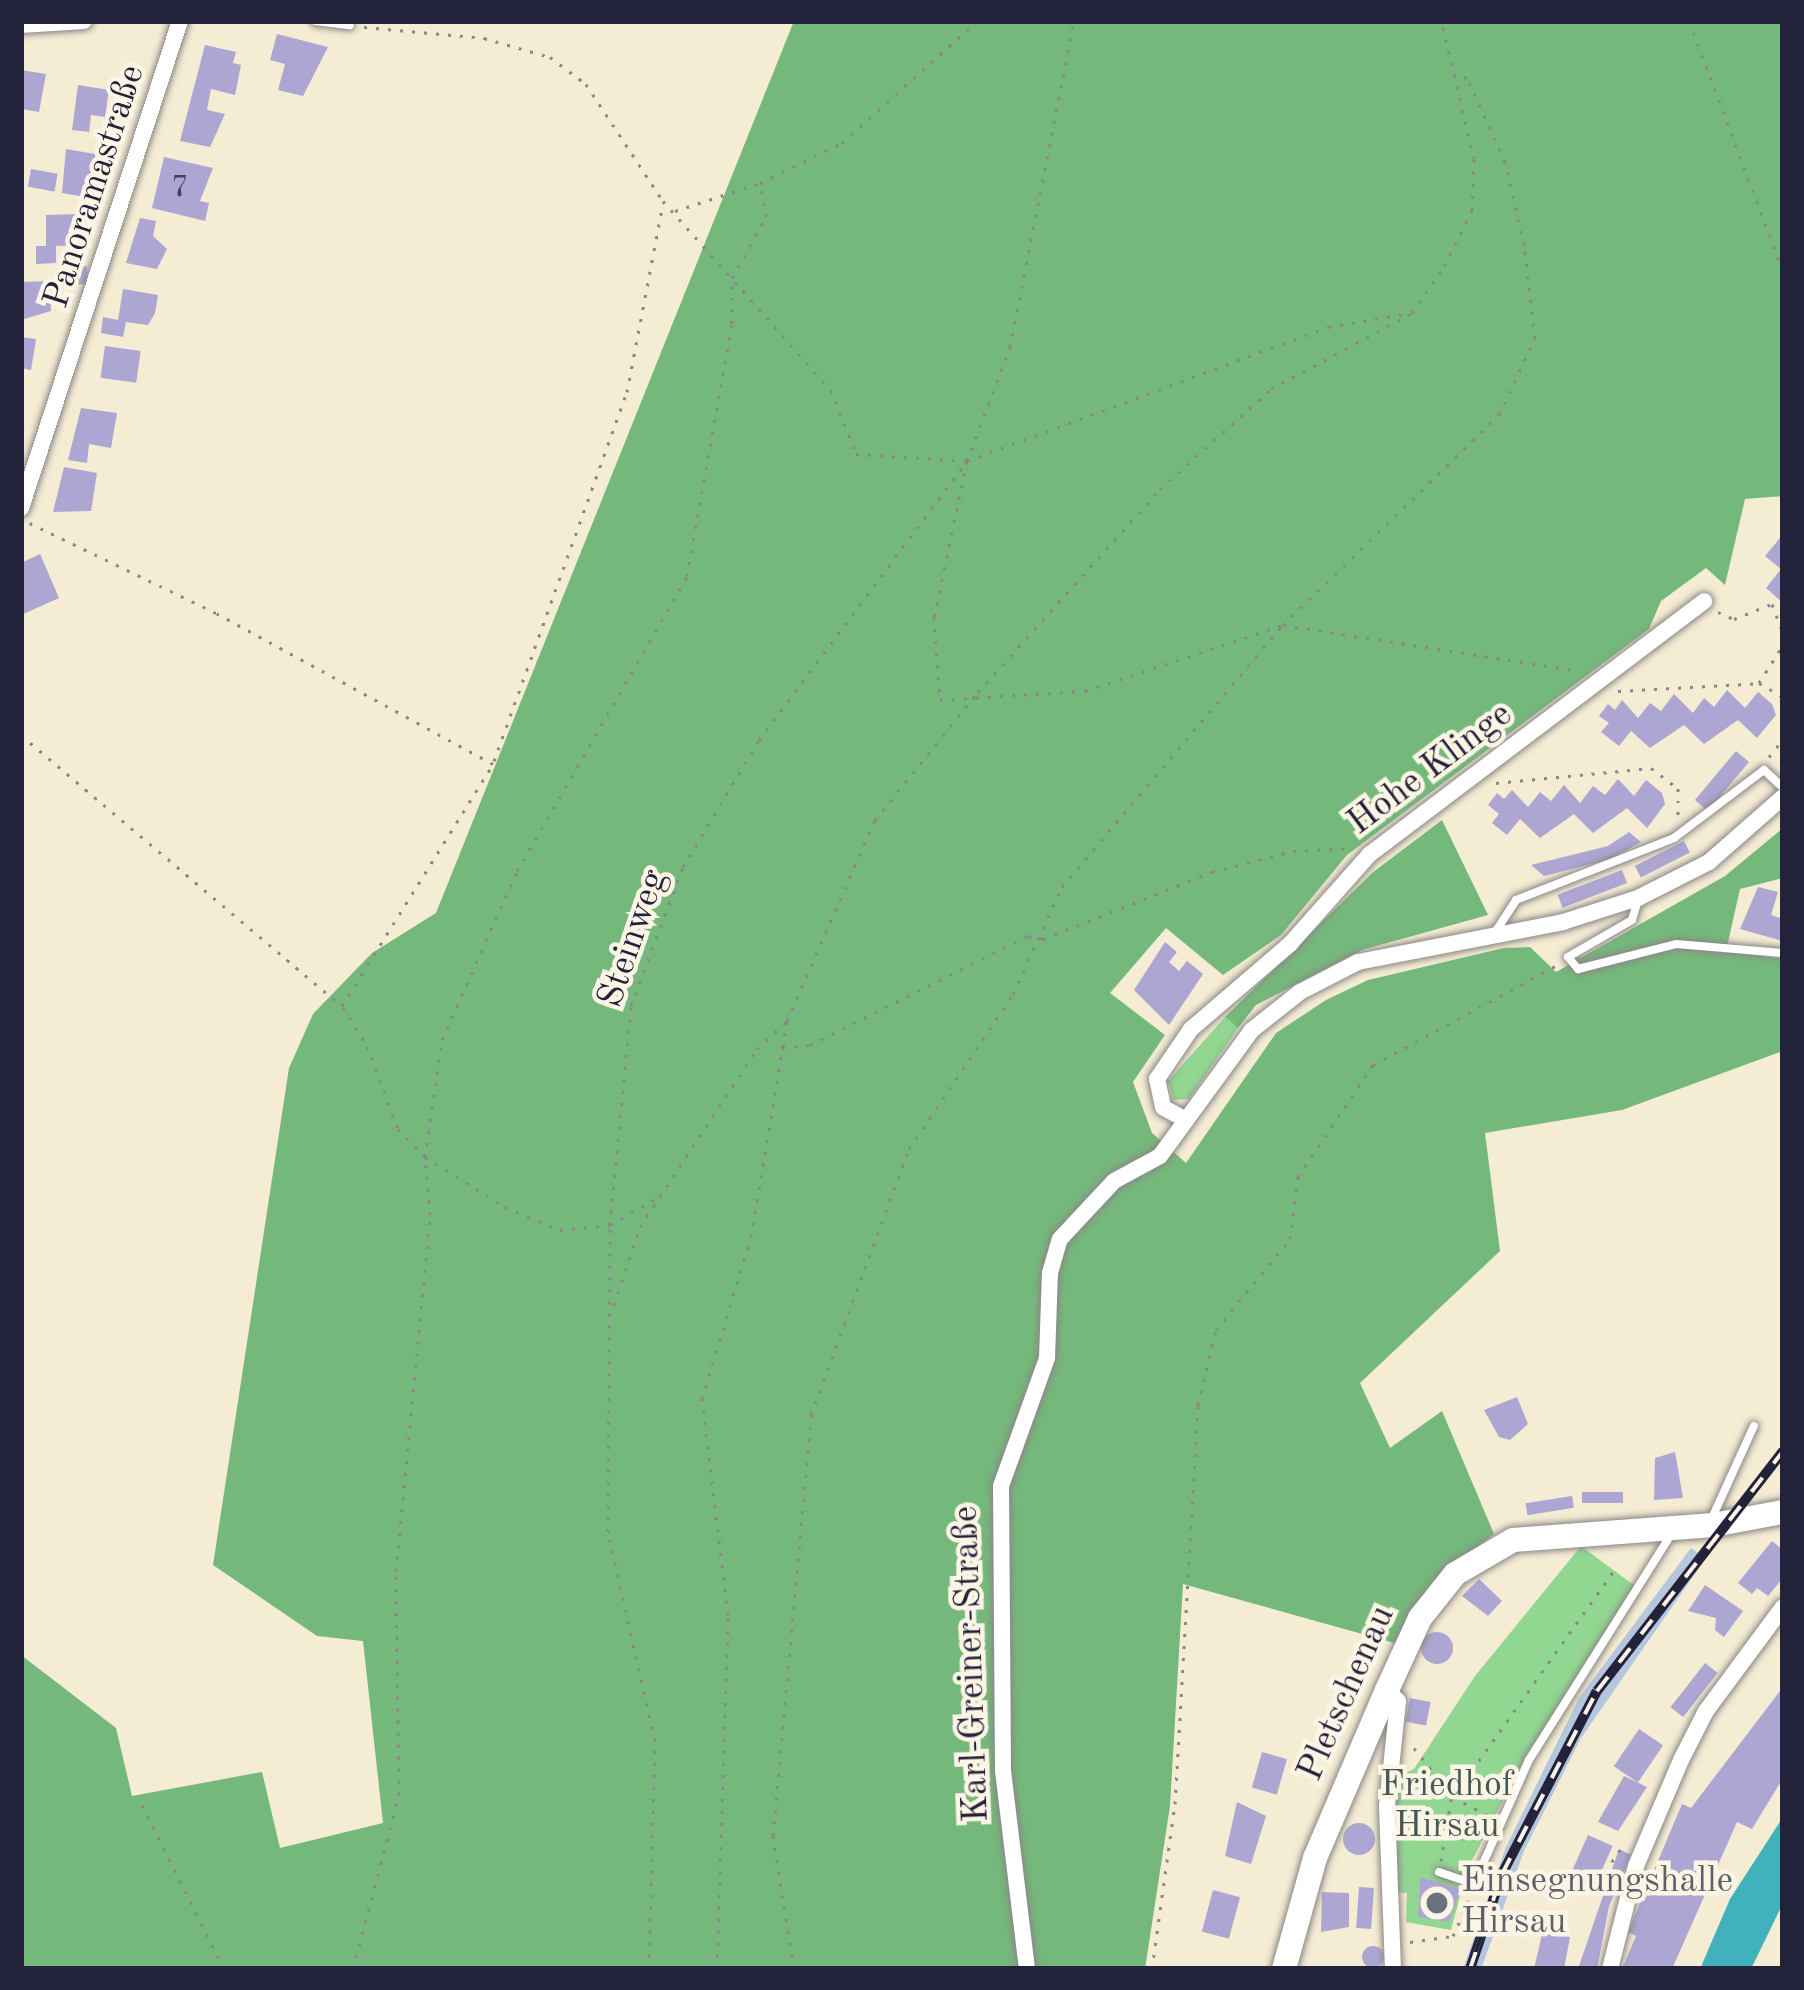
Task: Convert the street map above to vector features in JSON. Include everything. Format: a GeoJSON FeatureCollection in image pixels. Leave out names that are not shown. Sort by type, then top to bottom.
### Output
{"type":"FeatureCollection","features":[{"type":"Feature","properties":{"kind":"main road","name":"Pletschenau"},"geometry":{"type":"LineString","coordinates":[[1284,1969],[1315,1858],[1387,1690],[1435,1595],[1479,1555],[1541,1534],[1673,1529],[1783,1512]]}},
{"type":"Feature","properties":{"kind":"street"},"geometry":{"type":"LineString","coordinates":[[21,25],[84,21]]}},
{"type":"Feature","properties":{"kind":"street","name":"Panoramastraße"},"geometry":{"type":"LineString","coordinates":[[21,508],[180,21]]}},
{"type":"Feature","properties":{"kind":"street","name":"Hohe Klinge"},"geometry":{"type":"LineString","coordinates":[[1186,1120],[1163,1106],[1157,1079],[1169,1058],[1237,984],[1290,944],[1370,854],[1704,601]]}},
{"type":"Feature","properties":{"kind":"street","name":"Karl-Greiner-Straße"},"geometry":{"type":"LineString","coordinates":[[1027,1969],[1003,1770],[1000,1486],[1047,1358],[1049,1274],[1060,1239],[1114,1181],[1160,1156],[1252,1030],[1300,992],[1358,962],[1638,898],[1708,862],[1783,797]]}},
{"type":"Feature","properties":{"kind":"street"},"geometry":{"type":"LineString","coordinates":[[1610,1969],[1636,1866],[1681,1760],[1706,1711],[1783,1607]]}},
{"type":"Feature","properties":{"kind":"street"},"geometry":{"type":"LineString","coordinates":[[1387,1690],[1398,1701],[1393,1969]]}},
{"type":"Feature","properties":{"kind":"lane"},"geometry":{"type":"LineString","coordinates":[[315,21],[350,25]]}},
{"type":"Feature","properties":{"kind":"lane"},"geometry":{"type":"LineString","coordinates":[[1496,931],[1516,900],[1674,838],[1764,770],[1783,788]]}},
{"type":"Feature","properties":{"kind":"lane"},"geometry":{"type":"LineString","coordinates":[[1638,898],[1632,920],[1568,957],[1578,969],[1676,944],[1783,953]]}},
{"type":"Feature","properties":{"kind":"lane"},"geometry":{"type":"LineString","coordinates":[[1713,1525],[1754,1426]]}},
{"type":"Feature","properties":{"kind":"lane"},"geometry":{"type":"LineString","coordinates":[[1439,1873],[1474,1884],[1528,1760],[1646,1584],[1673,1529]]}},
{"type":"Feature","properties":{"kind":"path"},"geometry":{"type":"LineString","coordinates":[[673,212],[760,184],[842,143],[977,21]]}},
{"type":"Feature","properties":{"kind":"path","name":"Steinweg"},"geometry":{"type":"LineString","coordinates":[[649,1969],[655,1741],[608,1532],[610,1225],[631,1006],[683,867],[760,740],[967,461],[1010,347],[1074,21]]}},
{"type":"Feature","properties":{"kind":"path"},"geometry":{"type":"LineString","coordinates":[[717,1969],[728,1615],[702,1399],[751,1237],[787,1021],[874,820],[978,692],[1160,488],[1271,388],[1412,313],[1472,210],[1474,159],[1441,21]]}},
{"type":"Feature","properties":{"kind":"path"},"geometry":{"type":"LineString","coordinates":[[1689,21],[1783,271]]}},
{"type":"Feature","properties":{"kind":"path"},"geometry":{"type":"LineString","coordinates":[[350,25],[484,38],[550,57],[586,84],[663,201],[832,390],[856,454],[967,461],[1328,328],[1412,313]]}},
{"type":"Feature","properties":{"kind":"path"},"geometry":{"type":"LineString","coordinates":[[794,1969],[773,1836],[811,1414],[909,1150],[1013,994],[1062,886],[1283,625],[1498,415],[1535,338],[1504,162],[1467,78],[1453,72]]}},
{"type":"Feature","properties":{"kind":"path"},"geometry":{"type":"LineString","coordinates":[[353,1969],[399,1795],[396,1571],[430,1216],[425,1157],[442,1040],[517,871],[687,576],[732,324],[732,278],[766,218],[760,184]]}},
{"type":"Feature","properties":{"kind":"path"},"geometry":{"type":"LineString","coordinates":[[342,1006],[493,764],[627,392],[663,201]]}},
{"type":"Feature","properties":{"kind":"path"},"geometry":{"type":"LineString","coordinates":[[967,461],[934,616],[940,700],[978,692],[1023,700],[1085,691],[1283,625],[1604,678]]}},
{"type":"Feature","properties":{"kind":"path"},"geometry":{"type":"LineString","coordinates":[[21,518],[216,613],[493,764]]}},
{"type":"Feature","properties":{"kind":"path"},"geometry":{"type":"LineString","coordinates":[[1734,619],[1772,604],[1783,632]]}},
{"type":"Feature","properties":{"kind":"path"},"geometry":{"type":"LineString","coordinates":[[1760,683],[1783,645]]}},
{"type":"Feature","properties":{"kind":"path"},"geometry":{"type":"LineString","coordinates":[[1618,691],[1760,683],[1783,698]]}},
{"type":"Feature","properties":{"kind":"path"},"geometry":{"type":"LineString","coordinates":[[21,735],[342,1006],[367,1046],[398,1129],[425,1157],[533,1221],[560,1230],[610,1225],[659,1196]]}},
{"type":"Feature","properties":{"kind":"path"},"geometry":{"type":"LineString","coordinates":[[1764,770],[1783,739]]}},
{"type":"Feature","properties":{"kind":"path"},"geometry":{"type":"LineString","coordinates":[[1503,783],[1651,768],[1678,788],[1676,822]]}},
{"type":"Feature","properties":{"kind":"path"},"geometry":{"type":"LineString","coordinates":[[780,1048],[811,1045],[1036,938],[1212,872],[1293,851],[1349,846],[1370,854]]}},
{"type":"Feature","properties":{"kind":"path"},"geometry":{"type":"LineString","coordinates":[[1151,1969],[1175,1804],[1198,1405],[1216,1330],[1290,1239],[1298,1177],[1373,1065],[1526,987],[1568,957]]}},
{"type":"Feature","properties":{"kind":"path"},"geometry":{"type":"LineString","coordinates":[[612,1312],[659,1196],[757,1049],[787,1021]]}},
{"type":"Feature","properties":{"kind":"path"},"geometry":{"type":"LineString","coordinates":[[1439,1873],[1454,1797],[1616,1568]]}},
{"type":"Feature","properties":{"kind":"path"},"geometry":{"type":"LineString","coordinates":[[1394,1739],[1432,1763],[1454,1797],[1501,1822]]}},
{"type":"Feature","properties":{"kind":"path"},"geometry":{"type":"LineString","coordinates":[[142,1804],[193,1919],[224,1969]]}},
{"type":"Feature","properties":{"kind":"path"},"geometry":{"type":"LineString","coordinates":[[1605,1872],[1620,1842]]}},
{"type":"Feature","properties":{"kind":"path"},"geometry":{"type":"LineString","coordinates":[[1390,1942],[1453,1936],[1474,1884]]}},
{"type":"Feature","properties":{"kind":"shaded area"},"geometry":{"type":"Polygon","coordinates":[[[1691,1548],[1706,1558],[1581,1738],[1524,1851],[1481,1969],[1463,1969],[1506,1847],[1579,1698],[1691,1548]]]}},
{"type":"Feature","properties":{"kind":"green space"},"geometry":{"type":"Polygon","coordinates":[[[794,21],[1783,21],[1783,496],[1745,499],[1725,585],[1706,568],[1661,601],[1649,629],[1347,855],[1281,935],[1223,975],[1166,928],[1110,993],[1165,1035],[1133,1082],[1152,1133],[1186,1163],[1276,1033],[1326,1000],[1368,980],[1504,948],[1530,947],[1556,972],[1725,876],[1783,828],[1783,878],[1740,889],[1726,951],[1783,959],[1783,1051],[1622,1110],[1485,1133],[1500,1251],[1360,1383],[1390,1448],[1442,1411],[1494,1534],[1433,1581],[1398,1644],[1183,1584],[1170,1806],[1145,1969],[21,1969],[21,1655],[116,1728],[132,1796],[262,1772],[280,1848],[383,1823],[363,1641],[317,1636],[213,1565],[289,1068],[313,1014],[372,953],[436,913],[794,21]]]}},
{"type":"Feature","properties":{"kind":"green space"},"geometry":{"type":"Polygon","coordinates":[[[1442,820],[1488,915],[1362,950],[1256,1005],[1238,1028],[1225,1017],[1372,873],[1442,820]]]}},
{"type":"Feature","properties":{"kind":"green space"},"geometry":{"type":"Polygon","coordinates":[[[1225,1017],[1238,1028],[1189,1099],[1173,1100],[1168,1081],[1225,1017]]]}},
{"type":"Feature","properties":{"kind":"green space","name":"Friedhof Hirsau"},"geometry":{"type":"Polygon","coordinates":[[[1581,1546],[1639,1589],[1527,1754],[1467,1870],[1451,1930],[1406,1922],[1407,1893],[1393,1892],[1397,1777],[1414,1769],[1475,1676],[1581,1546]]]}},
{"type":"Feature","properties":{"kind":"water"},"geometry":{"type":"Polygon","coordinates":[[[1783,1817],[1783,1903],[1751,1969],[1700,1969],[1730,1899],[1783,1817]]]}},
{"type":"Feature","properties":{"kind":"building"},"geometry":{"type":"Polygon","coordinates":[[[277,34],[328,47],[303,96],[278,90],[285,64],[270,60],[277,34]]]}},
{"type":"Feature","properties":{"kind":"building"},"geometry":{"type":"Polygon","coordinates":[[[205,45],[236,52],[233,63],[241,65],[235,95],[211,89],[207,110],[225,114],[210,147],[180,141],[205,45]]]}},
{"type":"Feature","properties":{"kind":"building"},"geometry":{"type":"Polygon","coordinates":[[[21,70],[46,74],[39,112],[21,109],[21,70]]]}},
{"type":"Feature","properties":{"kind":"building"},"geometry":{"type":"Polygon","coordinates":[[[78,85],[109,90],[105,117],[91,115],[89,132],[72,130],[78,85]]]}},
{"type":"Feature","properties":{"kind":"building"},"geometry":{"type":"Polygon","coordinates":[[[66,149],[95,154],[97,199],[62,193],[66,149]]]}},
{"type":"Feature","properties":{"kind":"building"},"geometry":{"type":"Polygon","coordinates":[[[164,157],[213,168],[200,201],[209,203],[205,221],[152,208],[164,157]]]}},
{"type":"Feature","properties":{"kind":"building"},"geometry":{"type":"Polygon","coordinates":[[[31,169],[58,174],[54,191],[28,187],[31,169]]]}},
{"type":"Feature","properties":{"kind":"building"},"geometry":{"type":"Polygon","coordinates":[[[77,214],[78,245],[56,246],[56,263],[36,264],[36,246],[46,246],[46,215],[77,214]]]}},
{"type":"Feature","properties":{"kind":"building"},"geometry":{"type":"Polygon","coordinates":[[[140,218],[156,221],[153,236],[167,249],[157,269],[126,263],[140,218]]]}},
{"type":"Feature","properties":{"kind":"building"},"geometry":{"type":"Polygon","coordinates":[[[87,266],[88,284],[66,285],[65,267],[87,266]]]}},
{"type":"Feature","properties":{"kind":"building"},"geometry":{"type":"Polygon","coordinates":[[[50,281],[51,311],[21,320],[21,282],[50,281]]]}},
{"type":"Feature","properties":{"kind":"building"},"geometry":{"type":"Polygon","coordinates":[[[123,289],[158,295],[155,313],[148,325],[126,322],[123,337],[101,333],[103,317],[118,320],[123,289]]]}},
{"type":"Feature","properties":{"kind":"building"},"geometry":{"type":"Polygon","coordinates":[[[21,337],[36,339],[31,370],[21,368],[21,337]]]}},
{"type":"Feature","properties":{"kind":"building"},"geometry":{"type":"Polygon","coordinates":[[[105,346],[141,351],[136,383],[101,378],[105,346]]]}},
{"type":"Feature","properties":{"kind":"building"},"geometry":{"type":"Polygon","coordinates":[[[81,408],[117,413],[111,448],[89,444],[87,463],[68,460],[81,408]]]}},
{"type":"Feature","properties":{"kind":"building"},"geometry":{"type":"Polygon","coordinates":[[[64,467],[97,473],[91,511],[53,512],[64,467]]]}},
{"type":"Feature","properties":{"kind":"building"},"geometry":{"type":"Polygon","coordinates":[[[1780,538],[1783,603],[1766,588],[1781,569],[1765,556],[1780,538]]]}},
{"type":"Feature","properties":{"kind":"building"},"geometry":{"type":"Polygon","coordinates":[[[40,554],[59,598],[21,615],[21,563],[40,554]]]}},
{"type":"Feature","properties":{"kind":"building"},"geometry":{"type":"Polygon","coordinates":[[[1727,690],[1745,708],[1758,692],[1772,704],[1776,715],[1757,738],[1738,720],[1704,744],[1684,725],[1650,748],[1631,731],[1619,746],[1601,732],[1609,723],[1599,716],[1608,704],[1615,710],[1622,700],[1638,718],[1650,703],[1661,711],[1674,694],[1693,713],[1704,698],[1714,707],[1727,690]]]}},
{"type":"Feature","properties":{"kind":"building"},"geometry":{"type":"Polygon","coordinates":[[[1736,751],[1749,762],[1708,811],[1695,800],[1736,751]]]}},
{"type":"Feature","properties":{"kind":"building"},"geometry":{"type":"Polygon","coordinates":[[[1618,779],[1634,796],[1646,780],[1662,793],[1665,804],[1647,828],[1627,808],[1593,833],[1574,814],[1540,838],[1520,819],[1507,835],[1492,823],[1499,814],[1488,805],[1497,793],[1504,799],[1512,790],[1528,807],[1540,792],[1551,801],[1564,785],[1580,803],[1593,786],[1605,795],[1618,779]]]}},
{"type":"Feature","properties":{"kind":"building"},"geometry":{"type":"Polygon","coordinates":[[[1629,832],[1641,842],[1611,859],[1544,876],[1531,865],[1608,846],[1629,832]]]}},
{"type":"Feature","properties":{"kind":"building"},"geometry":{"type":"Polygon","coordinates":[[[1684,841],[1690,853],[1641,878],[1635,866],[1684,841]]]}},
{"type":"Feature","properties":{"kind":"building"},"geometry":{"type":"Polygon","coordinates":[[[1622,870],[1627,883],[1563,908],[1558,895],[1622,870]]]}},
{"type":"Feature","properties":{"kind":"building"},"geometry":{"type":"Polygon","coordinates":[[[1758,887],[1778,892],[1771,915],[1783,919],[1783,941],[1740,929],[1758,887]]]}},
{"type":"Feature","properties":{"kind":"building"},"geometry":{"type":"Polygon","coordinates":[[[1165,942],[1177,952],[1169,962],[1179,971],[1187,961],[1203,974],[1169,1025],[1134,990],[1165,942]]]}},
{"type":"Feature","properties":{"kind":"building"},"geometry":{"type":"Polygon","coordinates":[[[1517,1397],[1528,1424],[1510,1440],[1499,1437],[1484,1410],[1517,1397]]]}},
{"type":"Feature","properties":{"kind":"building"},"geometry":{"type":"Polygon","coordinates":[[[1675,1452],[1683,1498],[1654,1500],[1655,1458],[1675,1452]]]}},
{"type":"Feature","properties":{"kind":"building"},"geometry":{"type":"Polygon","coordinates":[[[1582,1492],[1623,1492],[1623,1503],[1582,1503],[1582,1492]]]}},
{"type":"Feature","properties":{"kind":"building"},"geometry":{"type":"Polygon","coordinates":[[[1572,1496],[1574,1508],[1527,1515],[1526,1503],[1572,1496]]]}},
{"type":"Feature","properties":{"kind":"building"},"geometry":{"type":"Polygon","coordinates":[[[1772,1541],[1783,1550],[1783,1578],[1768,1596],[1757,1588],[1752,1594],[1738,1583],[1772,1541]]]}},
{"type":"Feature","properties":{"kind":"building"},"geometry":{"type":"Polygon","coordinates":[[[1479,1579],[1502,1601],[1488,1616],[1462,1596],[1479,1579]]]}},
{"type":"Feature","properties":{"kind":"building"},"geometry":{"type":"Polygon","coordinates":[[[1705,1585],[1743,1611],[1724,1637],[1715,1630],[1716,1618],[1688,1611],[1705,1585]]]}},
{"type":"Feature","properties":{"kind":"building"},"geometry":{"type":"Polygon","coordinates":[[[1437,1632],[1448,1637],[1453,1648],[1448,1659],[1437,1664],[1426,1659],[1421,1648],[1426,1637],[1437,1632]]]}},
{"type":"Feature","properties":{"kind":"building"},"geometry":{"type":"Polygon","coordinates":[[[1705,1663],[1718,1673],[1683,1717],[1671,1707],[1705,1663]]]}},
{"type":"Feature","properties":{"kind":"building"},"geometry":{"type":"Polygon","coordinates":[[[1783,1687],[1783,1778],[1752,1829],[1737,1822],[1672,1969],[1622,1969],[1636,1936],[1628,1932],[1682,1804],[1691,1808],[1783,1687]]]}},
{"type":"Feature","properties":{"kind":"building"},"geometry":{"type":"Polygon","coordinates":[[[1410,1698],[1431,1702],[1426,1726],[1405,1722],[1410,1698]]]}},
{"type":"Feature","properties":{"kind":"building"},"geometry":{"type":"Polygon","coordinates":[[[1639,1729],[1663,1745],[1638,1783],[1614,1766],[1639,1729]]]}},
{"type":"Feature","properties":{"kind":"building"},"geometry":{"type":"Polygon","coordinates":[[[1262,1752],[1287,1759],[1277,1795],[1252,1788],[1262,1752]]]}},
{"type":"Feature","properties":{"kind":"building"},"geometry":{"type":"Polygon","coordinates":[[[1624,1776],[1647,1787],[1618,1831],[1598,1822],[1624,1776]]]}},
{"type":"Feature","properties":{"kind":"building"},"geometry":{"type":"Polygon","coordinates":[[[1237,1802],[1266,1816],[1251,1864],[1225,1856],[1237,1802]]]}},
{"type":"Feature","properties":{"kind":"building"},"geometry":{"type":"Polygon","coordinates":[[[1359,1823],[1370,1828],[1375,1839],[1370,1850],[1359,1855],[1348,1850],[1343,1839],[1348,1828],[1359,1823]]]}},
{"type":"Feature","properties":{"kind":"building"},"geometry":{"type":"Polygon","coordinates":[[[1588,1835],[1613,1846],[1591,1894],[1566,1883],[1588,1835]]]}},
{"type":"Feature","properties":{"kind":"building"},"geometry":{"type":"Polygon","coordinates":[[[1619,1849],[1631,1855],[1609,1906],[1597,1969],[1578,1969],[1619,1849]]]}},
{"type":"Feature","properties":{"kind":"building","name":"Einsegnungshalle Hirsau"},"geometry":{"type":"Polygon","coordinates":[[[1420,1877],[1461,1889],[1449,1922],[1418,1917],[1420,1877]]]}},
{"type":"Feature","properties":{"kind":"building"},"geometry":{"type":"Polygon","coordinates":[[[1359,1887],[1374,1888],[1371,1929],[1356,1928],[1359,1887]]]}},
{"type":"Feature","properties":{"kind":"building"},"geometry":{"type":"Polygon","coordinates":[[[1213,1890],[1240,1897],[1229,1939],[1202,1932],[1213,1890]]]}},
{"type":"Feature","properties":{"kind":"building"},"geometry":{"type":"Polygon","coordinates":[[[1322,1892],[1349,1893],[1349,1927],[1321,1932],[1322,1892]]]}},
{"type":"Feature","properties":{"kind":"building"},"geometry":{"type":"Polygon","coordinates":[[[1543,1930],[1570,1937],[1564,1969],[1534,1969],[1543,1930]]]}},
{"type":"Feature","properties":{"kind":"building"},"geometry":{"type":"Polygon","coordinates":[[[1373,1946],[1384,1957],[1373,1968],[1362,1957],[1373,1946]]]}},
{"type":"Feature","properties":{"kind":"railway"},"geometry":{"type":"LineString","coordinates":[[1470,1969],[1502,1874],[1597,1691],[1783,1451]]}},
{"type":"Feature","properties":{"kind":"place","name":"Einsegnungshalle Hirsau"},"geometry":{"type":"Point","coordinates":[1437,1903]}}]}
